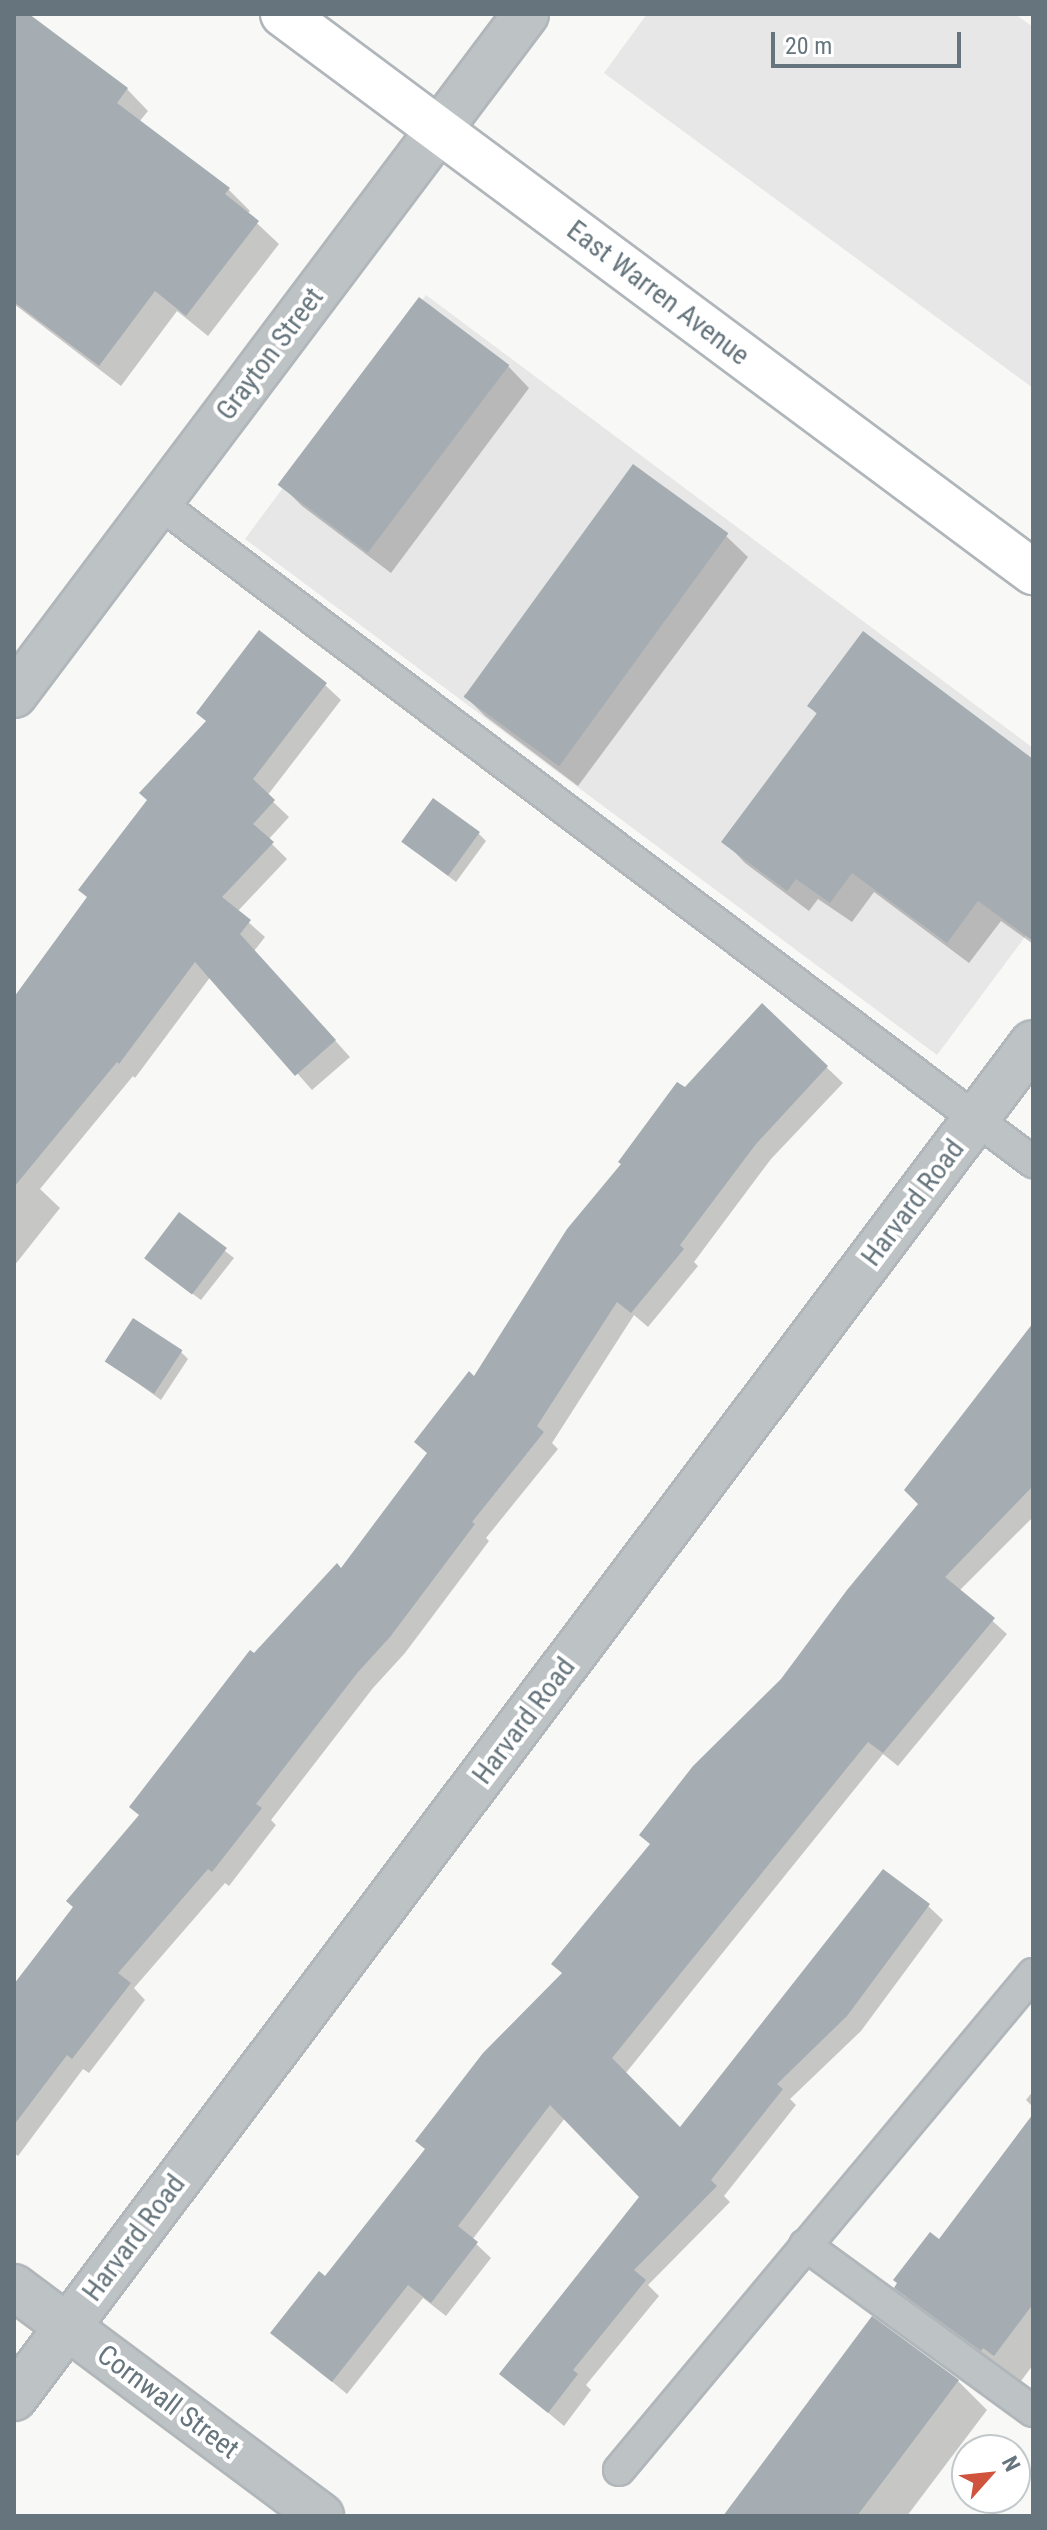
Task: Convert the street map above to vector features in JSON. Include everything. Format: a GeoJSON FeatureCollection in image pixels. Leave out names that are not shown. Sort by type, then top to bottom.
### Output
{"type":"FeatureCollection","features":[{"type":"Feature","properties":{"kind":"main road","name":"East Warren Avenue"},"geometry":{"type":"LineString","coordinates":[[283,14],[1033,572]]}},
{"type":"Feature","properties":{"kind":"street","name":"Grayton Street"},"geometry":{"type":"LineString","coordinates":[[14,695],[526,14]]}},
{"type":"Feature","properties":{"kind":"street","name":"Harvard Road"},"geometry":{"type":"LineString","coordinates":[[14,2398],[1033,1043]]}},
{"type":"Feature","properties":{"kind":"street","name":"Cornwall Street"},"geometry":{"type":"LineString","coordinates":[[14,2287],[321,2516]]}},
{"type":"Feature","properties":{"kind":"lane"},"geometry":{"type":"LineString","coordinates":[[159,503],[1033,1162]]}},
{"type":"Feature","properties":{"kind":"lane"},"geometry":{"type":"LineString","coordinates":[[619,2470],[805,2245],[1031,1982]]}},
{"type":"Feature","properties":{"kind":"lane"},"geometry":{"type":"LineString","coordinates":[[805,2245],[1033,2411]]}},
{"type":"Feature","properties":{"kind":"shaded area"},"geometry":{"type":"Polygon","coordinates":[[[647,14],[1015,14],[1033,27],[1033,388],[604,73],[647,14]]]}},
{"type":"Feature","properties":{"kind":"shaded area"},"geometry":{"type":"Polygon","coordinates":[[[426,295],[1033,748],[1033,926],[937,1055],[245,539],[426,295]]]}},
{"type":"Feature","properties":{"kind":"building"},"geometry":{"type":"Polygon","coordinates":[[[14,14],[29,14],[128,88],[117,103],[230,188],[225,194],[259,221],[186,316],[155,291],[99,366],[14,302],[14,14]]]}},
{"type":"Feature","properties":{"kind":"building"},"geometry":{"type":"Polygon","coordinates":[[[419,297],[509,365],[368,553],[278,485],[419,297]]]}},
{"type":"Feature","properties":{"kind":"building"},"geometry":{"type":"Polygon","coordinates":[[[633,464],[728,533],[559,766],[464,697],[633,464]]]}},
{"type":"Feature","properties":{"kind":"building"},"geometry":{"type":"Polygon","coordinates":[[[259,630],[327,683],[253,779],[275,800],[253,824],[274,842],[222,897],[251,920],[240,934],[336,1040],[295,1076],[195,962],[119,1064],[117,1062],[14,1187],[14,997],[87,897],[78,890],[147,800],[139,793],[206,721],[196,713],[259,630]]]}},
{"type":"Feature","properties":{"kind":"building"},"geometry":{"type":"Polygon","coordinates":[[[863,631],[1033,759],[1033,941],[978,901],[947,943],[852,873],[830,903],[796,879],[787,891],[721,842],[817,713],[807,706],[863,631]]]}},
{"type":"Feature","properties":{"kind":"building"},"geometry":{"type":"Polygon","coordinates":[[[433,798],[480,832],[448,876],[401,842],[433,798]]]}},
{"type":"Feature","properties":{"kind":"building"},"geometry":{"type":"Polygon","coordinates":[[[762,1003],[828,1066],[756,1144],[680,1245],[684,1249],[631,1313],[617,1302],[537,1426],[544,1432],[472,1522],[475,1524],[390,1637],[358,1672],[256,1804],[262,1808],[212,1872],[208,1869],[118,1973],[131,1983],[72,2059],[67,2055],[14,2125],[14,1984],[73,1907],[66,1901],[139,1815],[129,1807],[250,1650],[254,1653],[337,1563],[341,1568],[427,1453],[414,1442],[469,1371],[474,1376],[567,1229],[621,1164],[618,1162],[677,1082],[685,1087],[762,1003]]]}},
{"type":"Feature","properties":{"kind":"building"},"geometry":{"type":"Polygon","coordinates":[[[179,1212],[227,1248],[192,1294],[144,1258],[179,1212]]]}},
{"type":"Feature","properties":{"kind":"building"},"geometry":{"type":"Polygon","coordinates":[[[133,1318],[182,1350],[154,1394],[105,1362],[133,1318]]]}},
{"type":"Feature","properties":{"kind":"building"},"geometry":{"type":"Polygon","coordinates":[[[1033,1323],[1033,1486],[945,1577],[995,1618],[883,1753],[868,1742],[612,2058],[680,2127],[883,1869],[930,1904],[847,2016],[777,2084],[783,2089],[711,2180],[717,2186],[634,2270],[646,2280],[573,2370],[578,2374],[548,2413],[499,2374],[639,2197],[550,2105],[458,2226],[478,2242],[431,2303],[408,2285],[332,2382],[270,2333],[319,2271],[325,2276],[425,2149],[415,2141],[483,2053],[562,1973],[551,1964],[650,1844],[639,1835],[693,1766],[781,1679],[847,1590],[918,1504],[904,1490],[1033,1323]]]}},
{"type":"Feature","properties":{"kind":"building"},"geometry":{"type":"Polygon","coordinates":[[[1033,2114],[1033,2304],[994,2356],[983,2348],[981,2351],[894,2288],[897,2283],[893,2280],[930,2232],[939,2239],[1033,2114]]]}},
{"type":"Feature","properties":{"kind":"building"},"geometry":{"type":"Polygon","coordinates":[[[872,2316],[959,2380],[857,2516],[723,2516],[872,2316]]]}}]}
